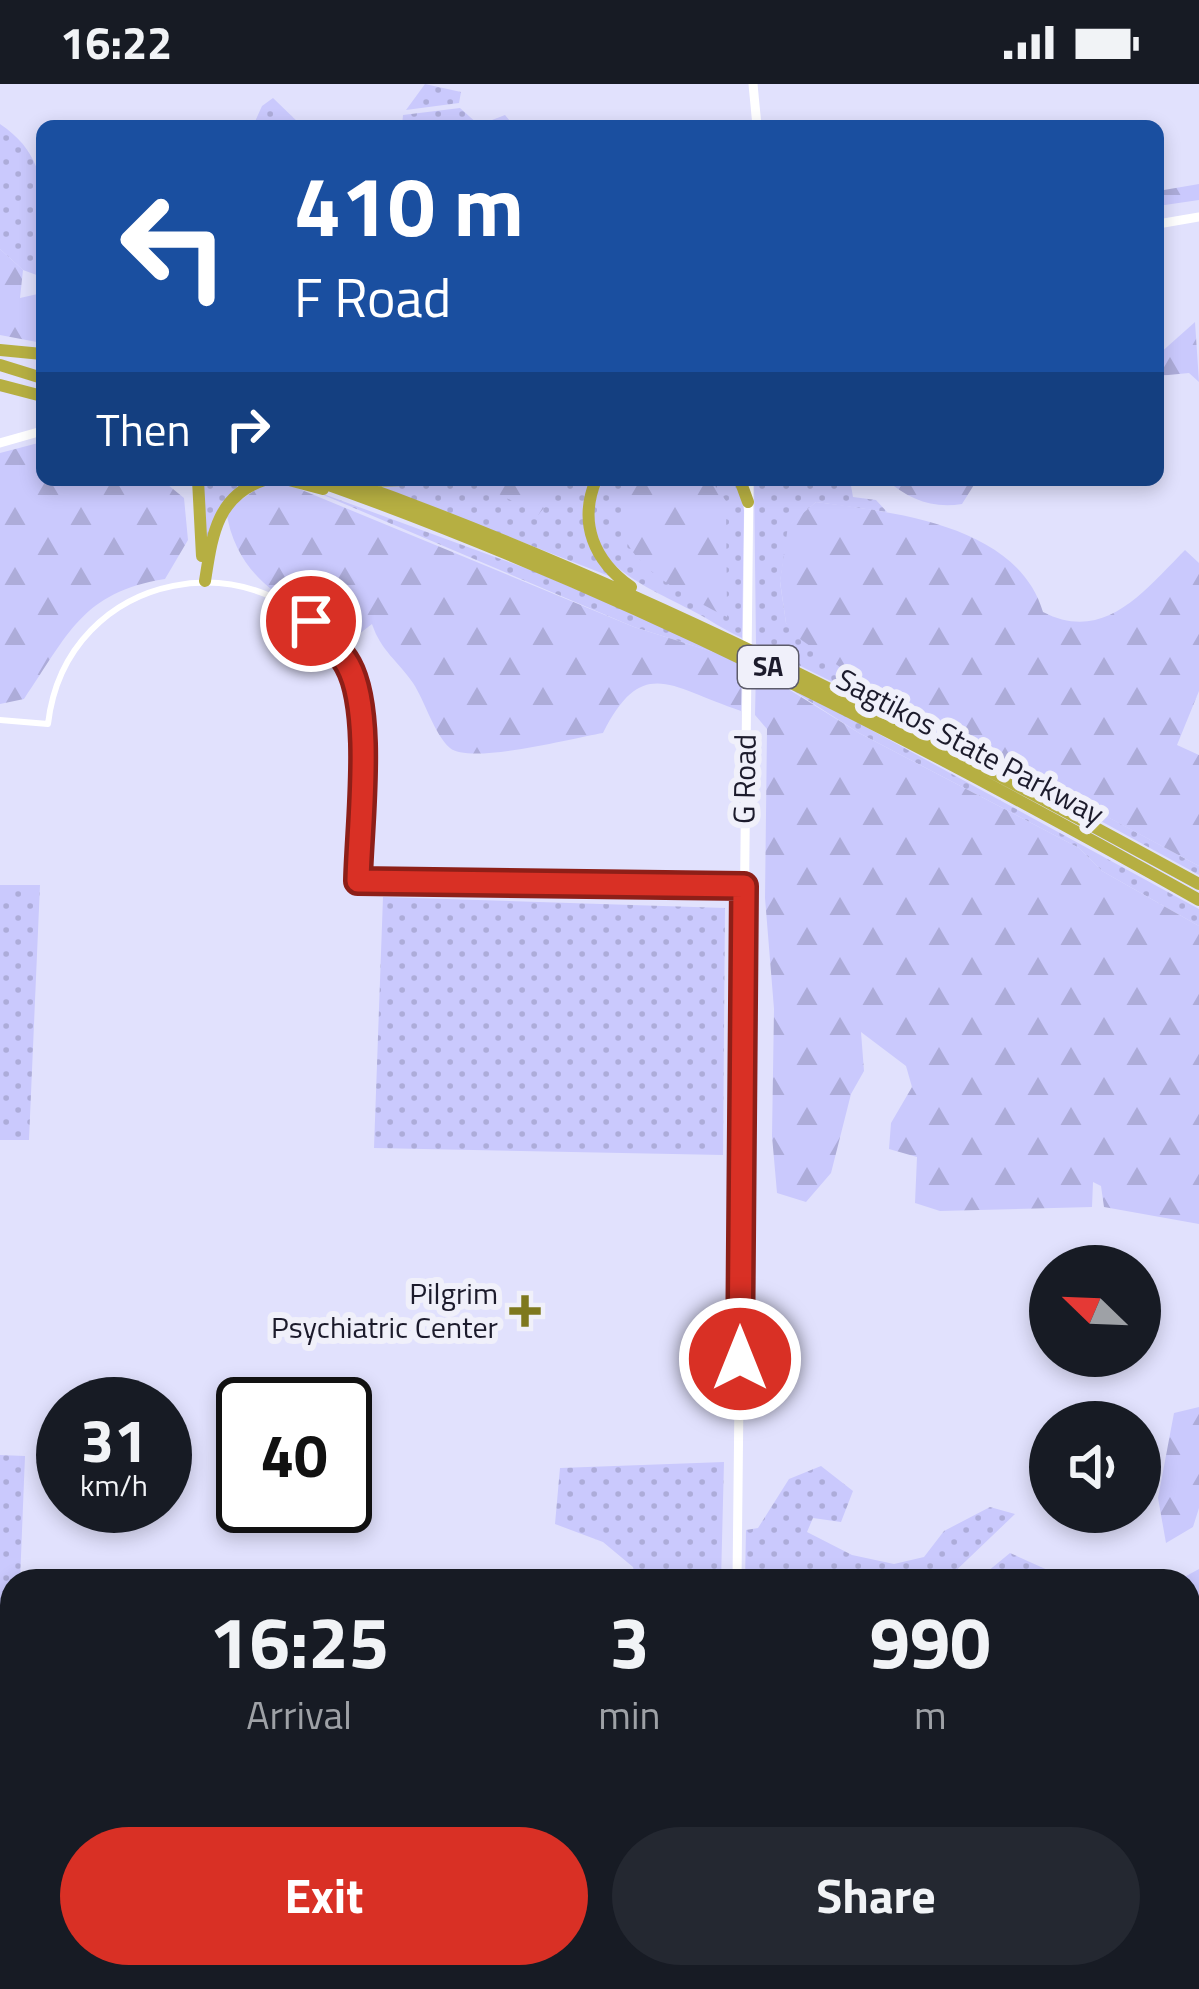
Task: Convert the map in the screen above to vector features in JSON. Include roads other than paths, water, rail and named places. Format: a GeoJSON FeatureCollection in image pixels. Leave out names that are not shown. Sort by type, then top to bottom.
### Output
{"type":"FeatureCollection","features":[{"type":"Feature","properties":{"kind":"highway"},"geometry":{"type":"LineString","coordinates":[[0,350],[36,353]]}},
{"type":"Feature","properties":{"kind":"highway"},"geometry":{"type":"LineString","coordinates":[[0,365],[36,376]]}},
{"type":"Feature","properties":{"kind":"highway"},"geometry":{"type":"LineString","coordinates":[[0,385],[36,394]]}},
{"type":"Feature","properties":{"kind":"highway"},"geometry":{"type":"LineString","coordinates":[[198,486],[205,581]]}},
{"type":"Feature","properties":{"kind":"highway"},"geometry":{"type":"LineString","coordinates":[[205,581],[212,535],[224,508],[251,486]]}},
{"type":"Feature","properties":{"kind":"highway"},"geometry":{"type":"LineString","coordinates":[[311,486],[397,509]]}},
{"type":"Feature","properties":{"kind":"highway","name":"Sagtikos State Parkway"},"geometry":{"type":"LineString","coordinates":[[331,486],[602,592],[765,665],[953,762],[1199,900]]}},
{"type":"Feature","properties":{"kind":"highway","name":"Sagtikos State Parkway"},"geometry":{"type":"LineString","coordinates":[[360,486],[657,604],[866,704],[1199,884]]}},
{"type":"Feature","properties":{"kind":"highway"},"geometry":{"type":"LineString","coordinates":[[594,486],[588,511],[596,551],[610,572],[657,604]]}},
{"type":"Feature","properties":{"kind":"highway"},"geometry":{"type":"LineString","coordinates":[[745,486],[748,502]]}},
{"type":"Feature","properties":{"kind":"street"},"geometry":{"type":"LineString","coordinates":[[753,84],[756,120]]}},
{"type":"Feature","properties":{"kind":"street"},"geometry":{"type":"LineString","coordinates":[[1164,223],[1199,217]]}},
{"type":"Feature","properties":{"kind":"street"},"geometry":{"type":"LineString","coordinates":[[0,442],[36,433]]}},
{"type":"Feature","properties":{"kind":"street","name":"G Road"},"geometry":{"type":"LineString","coordinates":[[736,1569],[748,502]]}},
{"type":"Feature","properties":{"kind":"street"},"geometry":{"type":"LineString","coordinates":[[0,720],[48,724],[56,678],[89,629],[143,595],[205,581],[247,589],[296,610],[348,665],[360,726],[358,881],[744,886]]}},
{"type":"Feature","properties":{"kind":"place","name":"Pilgrim Psychiatric Center"},"geometry":{"type":"Point","coordinates":[525,1311]}}]}
